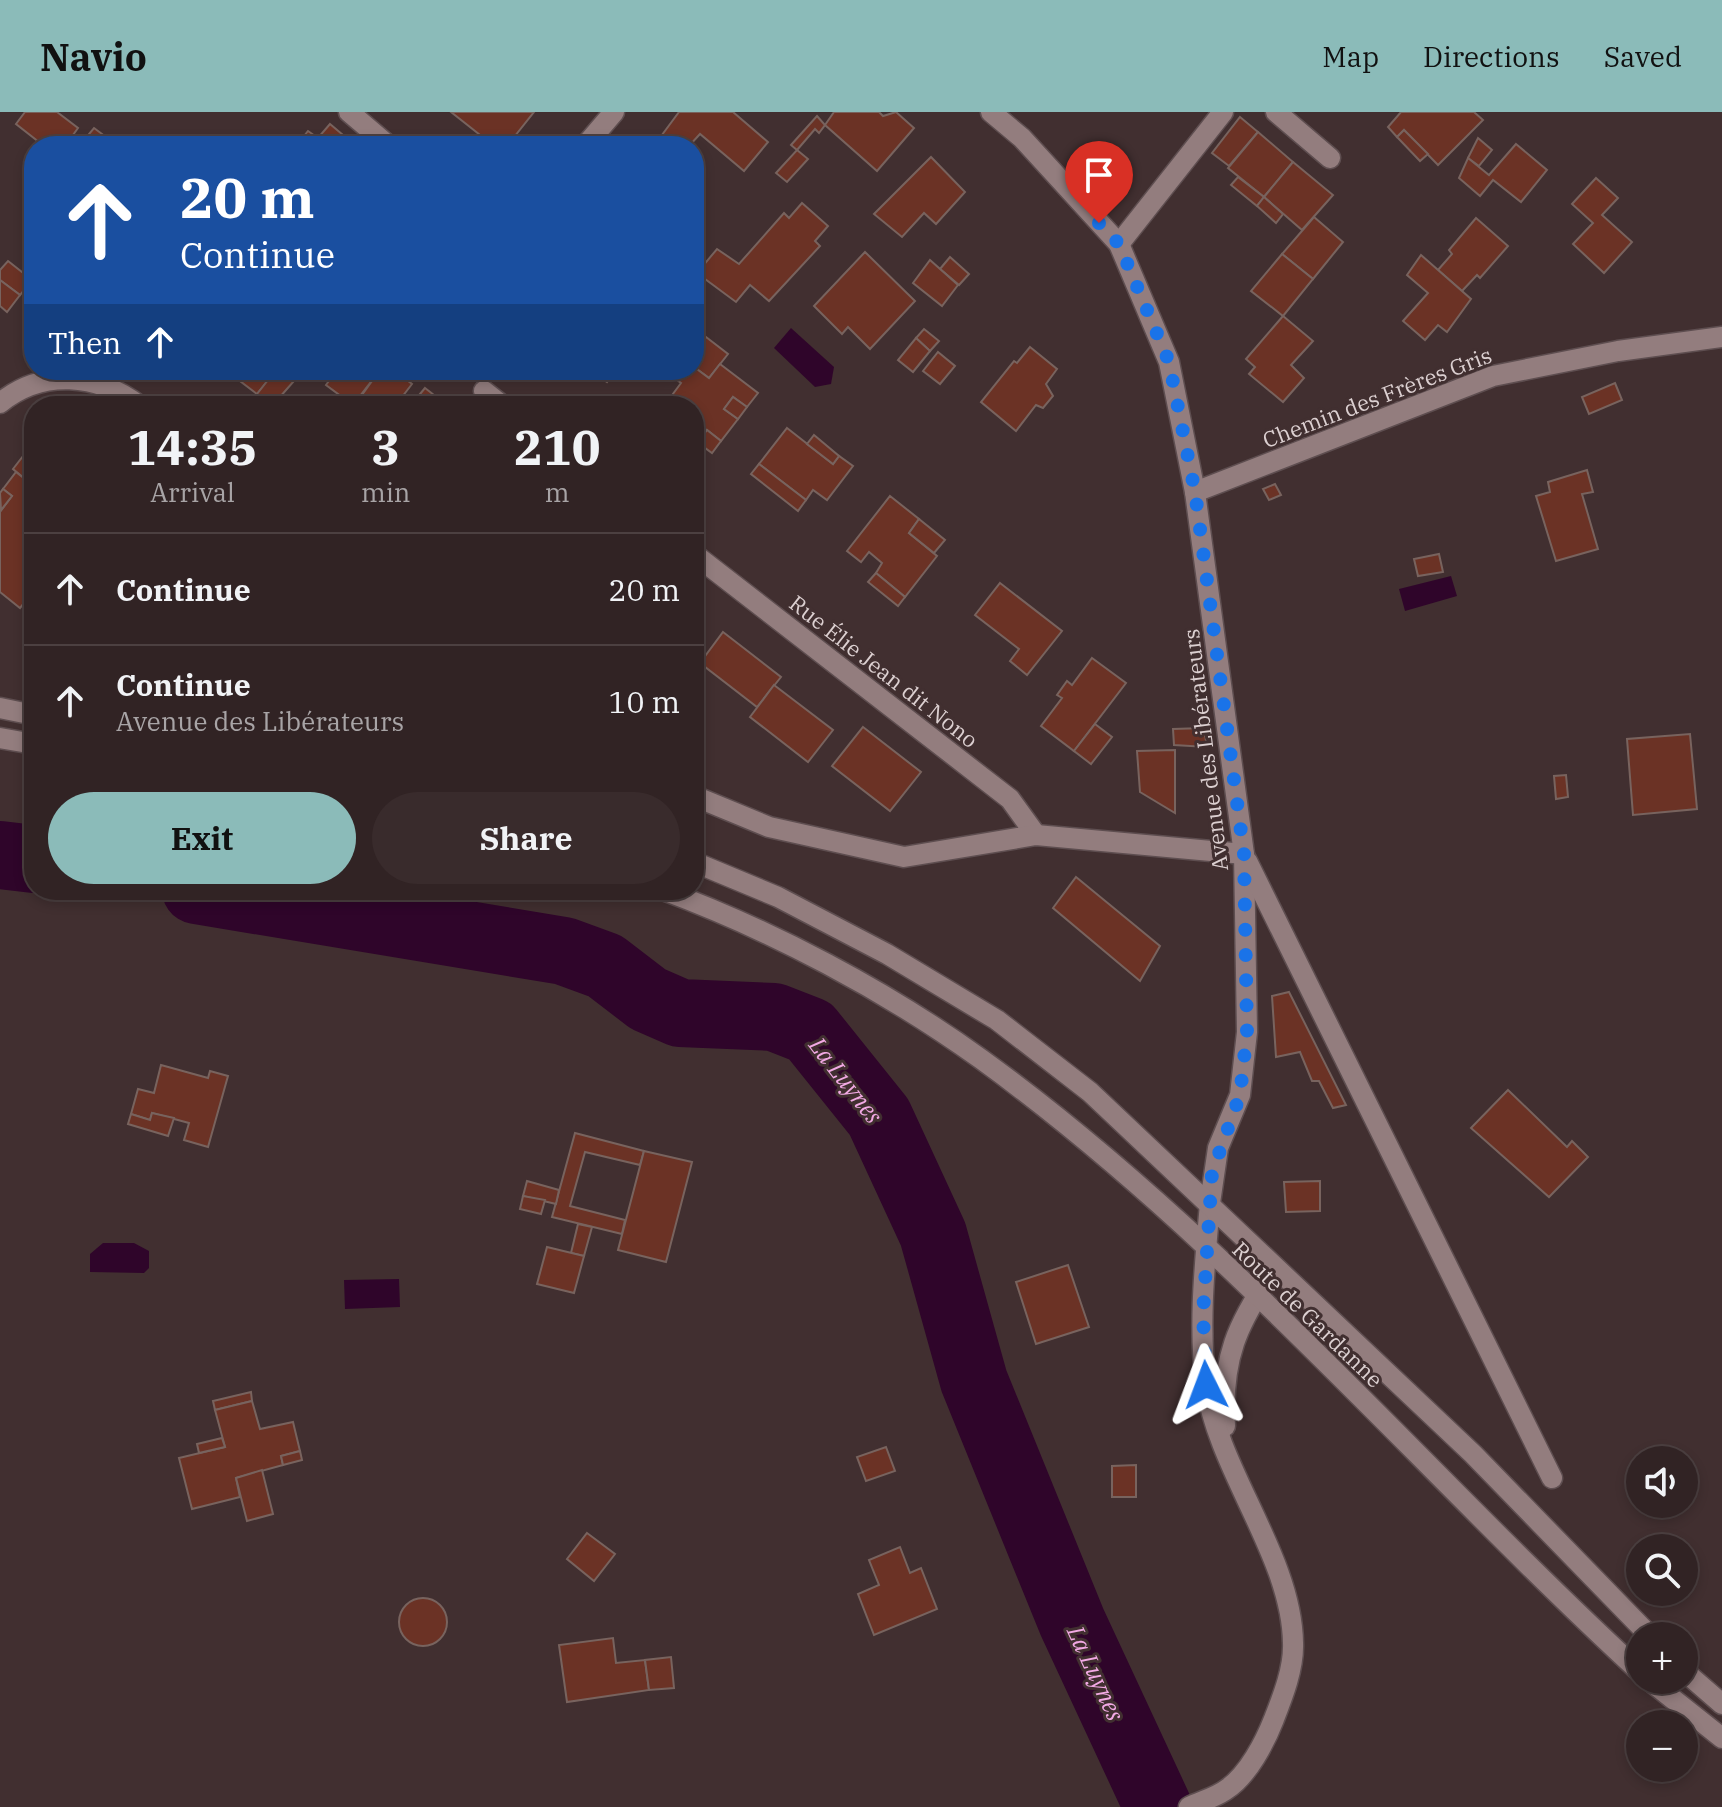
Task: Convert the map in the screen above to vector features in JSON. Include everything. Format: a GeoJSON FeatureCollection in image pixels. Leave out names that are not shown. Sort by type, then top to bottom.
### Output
{"type":"FeatureCollection","features":[{"type":"Feature","properties":{"kind":"street"},"geometry":{"type":"LineString","coordinates":[[349,112],[377,136]]}},
{"type":"Feature","properties":{"kind":"street"},"geometry":{"type":"LineString","coordinates":[[594,136],[614,112]]}},
{"type":"Feature","properties":{"kind":"street","name":"Avenue des Libérateurs"},"geometry":{"type":"LineString","coordinates":[[991,112],[1022,138],[1119,244],[1169,362],[1195,492],[1244,854],[1247,1032],[1240,1095],[1218,1148],[1206,1248],[1206,1385],[1226,1454]]}},
{"type":"Feature","properties":{"kind":"street"},"geometry":{"type":"LineString","coordinates":[[1119,244],[1223,112]]}},
{"type":"Feature","properties":{"kind":"street"},"geometry":{"type":"LineString","coordinates":[[1276,112],[1330,158]]}},
{"type":"Feature","properties":{"kind":"street","name":"Chemin des Frères Gris"},"geometry":{"type":"LineString","coordinates":[[1195,492],[1493,376],[1618,351],[1722,337]]}},
{"type":"Feature","properties":{"kind":"street"},"geometry":{"type":"LineString","coordinates":[[0,403],[20,387],[63,380]]}},
{"type":"Feature","properties":{"kind":"street"},"geometry":{"type":"LineString","coordinates":[[87,380],[120,396]]}},
{"type":"Feature","properties":{"kind":"street"},"geometry":{"type":"LineString","coordinates":[[484,391],[490,396]]}},
{"type":"Feature","properties":{"kind":"street","name":"Rue Élie Jean dit Nono"},"geometry":{"type":"LineString","coordinates":[[704,562],[1010,799],[1036,835]]}},
{"type":"Feature","properties":{"kind":"street"},"geometry":{"type":"LineString","coordinates":[[0,708],[24,713]]}},
{"type":"Feature","properties":{"kind":"street"},"geometry":{"type":"LineString","coordinates":[[0,738],[24,742]]}},
{"type":"Feature","properties":{"kind":"street"},"geometry":{"type":"LineString","coordinates":[[704,800],[769,827],[904,857],[1036,835],[1244,854],[1552,1478]]}},
{"type":"Feature","properties":{"kind":"street","name":"Route de Gardanne"},"geometry":{"type":"LineString","coordinates":[[704,866],[778,897],[887,954],[997,1020],[1119,1117],[1275,1269],[1473,1454],[1636,1622]]}},
{"type":"Feature","properties":{"kind":"street","name":"Route de Gardanne"},"geometry":{"type":"LineString","coordinates":[[689,900],[854,979],[980,1058],[1087,1143],[1257,1295],[1626,1659]]}},
{"type":"Feature","properties":{"kind":"street"},"geometry":{"type":"LineString","coordinates":[[1189,1807],[1227,1790],[1242,1775],[1269,1732],[1284,1691],[1293,1643],[1283,1589],[1226,1454],[1223,1402],[1235,1333],[1275,1269]]}},
{"type":"Feature","properties":{"kind":"street"},"geometry":{"type":"LineString","coordinates":[[1698,1683],[1722,1704]]}},
{"type":"Feature","properties":{"kind":"street"},"geometry":{"type":"LineString","coordinates":[[1667,1694],[1722,1738]]}},
{"type":"Feature","properties":{"kind":"shaded area"},"geometry":{"type":"Polygon","coordinates":[[[791,328],[834,367],[831,384],[815,387],[774,348],[791,328]]]}},
{"type":"Feature","properties":{"kind":"shaded area"},"geometry":{"type":"Polygon","coordinates":[[[1451,576],[1457,596],[1405,611],[1399,589],[1451,576]]]}},
{"type":"Feature","properties":{"kind":"shaded area"},"geometry":{"type":"Polygon","coordinates":[[[103,1243],[134,1243],[149,1251],[149,1268],[144,1273],[90,1272],[90,1254],[103,1243]]]}},
{"type":"Feature","properties":{"kind":"shaded area"},"geometry":{"type":"Polygon","coordinates":[[[399,1279],[400,1307],[345,1309],[344,1280],[399,1279]]]}},
{"type":"Feature","properties":{"kind":"building"},"geometry":{"type":"Polygon","coordinates":[[[25,112],[57,112],[78,128],[72,136],[31,136],[16,124],[25,112]]]}},
{"type":"Feature","properties":{"kind":"building"},"geometry":{"type":"Polygon","coordinates":[[[451,112],[534,112],[515,136],[481,136],[451,112]]]}},
{"type":"Feature","properties":{"kind":"building"},"geometry":{"type":"Polygon","coordinates":[[[679,112],[733,112],[768,142],[744,171],[700,134],[661,136],[679,112]]]}},
{"type":"Feature","properties":{"kind":"building"},"geometry":{"type":"Polygon","coordinates":[[[834,112],[879,112],[883,116],[896,112],[914,128],[877,171],[825,125],[834,112]]]}},
{"type":"Feature","properties":{"kind":"building"},"geometry":{"type":"Polygon","coordinates":[[[1401,112],[1474,112],[1483,120],[1438,165],[1404,130],[1397,137],[1388,127],[1401,112]]]}},
{"type":"Feature","properties":{"kind":"building"},"geometry":{"type":"Polygon","coordinates":[[[817,116],[825,125],[819,133],[815,129],[797,150],[791,145],[817,116]]]}},
{"type":"Feature","properties":{"kind":"building"},"geometry":{"type":"Polygon","coordinates":[[[1240,117],[1258,132],[1229,166],[1212,153],[1240,117]]]}},
{"type":"Feature","properties":{"kind":"building"},"geometry":{"type":"Polygon","coordinates":[[[330,124],[344,136],[320,136],[330,124]]]}},
{"type":"Feature","properties":{"kind":"building"},"geometry":{"type":"Polygon","coordinates":[[[94,128],[105,136],[87,136],[94,128]]]}},
{"type":"Feature","properties":{"kind":"building"},"geometry":{"type":"Polygon","coordinates":[[[1404,130],[1428,154],[1420,161],[1397,137],[1404,130]]]}},
{"type":"Feature","properties":{"kind":"building"},"geometry":{"type":"Polygon","coordinates":[[[1258,132],[1293,162],[1264,197],[1228,168],[1258,132]]]}},
{"type":"Feature","properties":{"kind":"building"},"geometry":{"type":"Polygon","coordinates":[[[1478,138],[1492,150],[1479,166],[1468,158],[1478,138]]]}},
{"type":"Feature","properties":{"kind":"building"},"geometry":{"type":"Polygon","coordinates":[[[1516,144],[1547,170],[1521,202],[1493,180],[1480,196],[1459,178],[1468,158],[1489,175],[1516,144]]]}},
{"type":"Feature","properties":{"kind":"building"},"geometry":{"type":"Polygon","coordinates":[[[797,150],[808,159],[787,182],[776,173],[797,150]]]}},
{"type":"Feature","properties":{"kind":"building"},"geometry":{"type":"Polygon","coordinates":[[[931,157],[965,192],[936,224],[924,213],[902,237],[874,214],[931,157]]]}},
{"type":"Feature","properties":{"kind":"building"},"geometry":{"type":"Polygon","coordinates":[[[1293,162],[1333,195],[1302,230],[1264,197],[1293,162]]]}},
{"type":"Feature","properties":{"kind":"building"},"geometry":{"type":"Polygon","coordinates":[[[1238,177],[1264,197],[1257,206],[1231,185],[1238,177]]]}},
{"type":"Feature","properties":{"kind":"building"},"geometry":{"type":"Polygon","coordinates":[[[1596,178],[1618,198],[1602,215],[1632,242],[1604,273],[1573,244],[1593,223],[1572,204],[1596,178]]]}},
{"type":"Feature","properties":{"kind":"building"},"geometry":{"type":"Polygon","coordinates":[[[1264,197],[1283,214],[1276,223],[1257,206],[1264,197]]]}},
{"type":"Feature","properties":{"kind":"building"},"geometry":{"type":"Polygon","coordinates":[[[802,203],[828,226],[815,241],[820,246],[769,301],[750,285],[736,302],[704,278],[704,265],[717,249],[739,264],[784,213],[789,218],[802,203]]]}},
{"type":"Feature","properties":{"kind":"building"},"geometry":{"type":"Polygon","coordinates":[[[1314,217],[1343,242],[1313,279],[1282,254],[1314,217]]]}},
{"type":"Feature","properties":{"kind":"building"},"geometry":{"type":"Polygon","coordinates":[[[1476,218],[1508,246],[1480,278],[1477,275],[1462,291],[1438,270],[1452,254],[1449,250],[1476,218]]]}},
{"type":"Feature","properties":{"kind":"building"},"geometry":{"type":"Polygon","coordinates":[[[865,252],[915,301],[870,349],[848,327],[842,334],[814,306],[865,252]]]}},
{"type":"Feature","properties":{"kind":"building"},"geometry":{"type":"Polygon","coordinates":[[[1282,254],[1313,279],[1283,316],[1251,291],[1282,254]]]}},
{"type":"Feature","properties":{"kind":"building"},"geometry":{"type":"Polygon","coordinates":[[[1421,255],[1471,299],[1447,332],[1438,325],[1425,340],[1403,321],[1428,293],[1407,275],[1421,255]]]}},
{"type":"Feature","properties":{"kind":"building"},"geometry":{"type":"Polygon","coordinates":[[[950,257],[969,274],[959,285],[940,269],[950,257]]]}},
{"type":"Feature","properties":{"kind":"building"},"geometry":{"type":"Polygon","coordinates":[[[930,260],[958,285],[942,306],[913,283],[930,260]]]}},
{"type":"Feature","properties":{"kind":"building"},"geometry":{"type":"Polygon","coordinates":[[[8,261],[24,274],[24,290],[20,295],[0,280],[0,270],[8,261]]]}},
{"type":"Feature","properties":{"kind":"building"},"geometry":{"type":"Polygon","coordinates":[[[0,280],[20,295],[7,312],[0,306],[0,280]]]}},
{"type":"Feature","properties":{"kind":"building"},"geometry":{"type":"Polygon","coordinates":[[[1283,316],[1313,341],[1291,365],[1304,378],[1283,402],[1249,374],[1255,367],[1246,359],[1283,316]]]}},
{"type":"Feature","properties":{"kind":"building"},"geometry":{"type":"Polygon","coordinates":[[[924,329],[939,341],[930,351],[916,338],[924,329]]]}},
{"type":"Feature","properties":{"kind":"building"},"geometry":{"type":"Polygon","coordinates":[[[706,337],[728,354],[709,378],[704,374],[706,337]]]}},
{"type":"Feature","properties":{"kind":"building"},"geometry":{"type":"Polygon","coordinates":[[[916,338],[930,351],[913,372],[898,360],[916,338]]]}},
{"type":"Feature","properties":{"kind":"building"},"geometry":{"type":"Polygon","coordinates":[[[1030,347],[1057,369],[1046,384],[1053,396],[1043,408],[1036,405],[1016,431],[981,402],[1014,361],[1017,363],[1030,347]]]}},
{"type":"Feature","properties":{"kind":"building"},"geometry":{"type":"Polygon","coordinates":[[[938,352],[955,366],[940,384],[923,371],[938,352]]]}},
{"type":"Feature","properties":{"kind":"building"},"geometry":{"type":"Polygon","coordinates":[[[720,364],[758,393],[747,407],[733,397],[724,409],[738,419],[721,441],[707,430],[704,434],[704,396],[671,396],[681,383],[677,380],[704,380],[704,374],[709,378],[720,364]]]}},
{"type":"Feature","properties":{"kind":"building"},"geometry":{"type":"Polygon","coordinates":[[[241,380],[268,380],[257,394],[241,380]]]}},
{"type":"Feature","properties":{"kind":"building"},"geometry":{"type":"Polygon","coordinates":[[[268,380],[294,381],[281,396],[257,394],[268,380]]]}},
{"type":"Feature","properties":{"kind":"building"},"geometry":{"type":"Polygon","coordinates":[[[330,380],[372,380],[360,396],[341,396],[326,385],[330,380]]]}},
{"type":"Feature","properties":{"kind":"building"},"geometry":{"type":"Polygon","coordinates":[[[373,380],[407,380],[412,384],[403,396],[361,396],[373,380]]]}},
{"type":"Feature","properties":{"kind":"building"},"geometry":{"type":"Polygon","coordinates":[[[1615,383],[1622,400],[1589,414],[1582,397],[1615,383]]]}},
{"type":"Feature","properties":{"kind":"building"},"geometry":{"type":"Polygon","coordinates":[[[425,388],[435,396],[418,396],[425,388]]]}},
{"type":"Feature","properties":{"kind":"building"},"geometry":{"type":"Polygon","coordinates":[[[733,397],[747,407],[738,419],[724,409],[733,397]]]}},
{"type":"Feature","properties":{"kind":"building"},"geometry":{"type":"Polygon","coordinates":[[[787,428],[833,464],[839,456],[853,466],[827,500],[813,490],[806,500],[759,464],[787,428]]]}},
{"type":"Feature","properties":{"kind":"building"},"geometry":{"type":"Polygon","coordinates":[[[707,430],[721,441],[712,453],[704,447],[707,430]]]}},
{"type":"Feature","properties":{"kind":"building"},"geometry":{"type":"Polygon","coordinates":[[[814,435],[839,456],[833,464],[807,444],[814,435]]]}},
{"type":"Feature","properties":{"kind":"building"},"geometry":{"type":"Polygon","coordinates":[[[24,455],[24,478],[13,469],[24,455]]]}},
{"type":"Feature","properties":{"kind":"building"},"geometry":{"type":"Polygon","coordinates":[[[759,464],[806,500],[798,511],[751,474],[759,464]]]}},
{"type":"Feature","properties":{"kind":"building"},"geometry":{"type":"Polygon","coordinates":[[[1587,470],[1593,492],[1582,494],[1598,549],[1556,561],[1536,496],[1550,492],[1548,482],[1587,470]]]}},
{"type":"Feature","properties":{"kind":"building"},"geometry":{"type":"Polygon","coordinates":[[[16,472],[24,478],[24,603],[20,608],[0,592],[0,512],[12,496],[3,489],[16,472]]]}},
{"type":"Feature","properties":{"kind":"building"},"geometry":{"type":"Polygon","coordinates":[[[1275,484],[1281,495],[1269,500],[1263,489],[1275,484]]]}},
{"type":"Feature","properties":{"kind":"building"},"geometry":{"type":"Polygon","coordinates":[[[3,489],[12,496],[1,510],[0,493],[3,489]]]}},
{"type":"Feature","properties":{"kind":"building"},"geometry":{"type":"Polygon","coordinates":[[[890,496],[919,519],[909,533],[937,556],[905,597],[876,573],[882,563],[869,552],[861,562],[847,551],[890,496]]]}},
{"type":"Feature","properties":{"kind":"building"},"geometry":{"type":"Polygon","coordinates":[[[919,519],[945,540],[934,553],[909,533],[919,519]]]}},
{"type":"Feature","properties":{"kind":"building"},"geometry":{"type":"Polygon","coordinates":[[[1439,554],[1443,572],[1418,576],[1414,559],[1439,554]]]}},
{"type":"Feature","properties":{"kind":"building"},"geometry":{"type":"Polygon","coordinates":[[[876,573],[905,597],[898,606],[868,582],[876,573]]]}},
{"type":"Feature","properties":{"kind":"building"},"geometry":{"type":"Polygon","coordinates":[[[1000,583],[1062,631],[1027,675],[1010,661],[1019,649],[975,615],[1000,583]]]}},
{"type":"Feature","properties":{"kind":"building"},"geometry":{"type":"Polygon","coordinates":[[[723,632],[781,677],[757,707],[704,666],[704,658],[723,632]]]}},
{"type":"Feature","properties":{"kind":"building"},"geometry":{"type":"Polygon","coordinates":[[[1092,658],[1126,683],[1074,751],[1041,726],[1062,698],[1057,695],[1067,681],[1072,685],[1092,658]]]}},
{"type":"Feature","properties":{"kind":"building"},"geometry":{"type":"Polygon","coordinates":[[[774,685],[833,730],[808,762],[750,717],[774,685]]]}},
{"type":"Feature","properties":{"kind":"building"},"geometry":{"type":"Polygon","coordinates":[[[1095,724],[1112,737],[1091,764],[1074,751],[1095,724]]]}},
{"type":"Feature","properties":{"kind":"building"},"geometry":{"type":"Polygon","coordinates":[[[863,727],[921,772],[890,811],[832,766],[863,727]]]}},
{"type":"Feature","properties":{"kind":"building"},"geometry":{"type":"Polygon","coordinates":[[[1204,728],[1207,747],[1174,745],[1173,729],[1204,728]]]}},
{"type":"Feature","properties":{"kind":"building"},"geometry":{"type":"Polygon","coordinates":[[[1690,734],[1697,809],[1633,815],[1627,739],[1690,734]]]}},
{"type":"Feature","properties":{"kind":"building"},"geometry":{"type":"Polygon","coordinates":[[[1175,750],[1175,813],[1140,792],[1137,751],[1175,750]]]}},
{"type":"Feature","properties":{"kind":"building"},"geometry":{"type":"Polygon","coordinates":[[[1566,775],[1568,797],[1556,799],[1554,776],[1566,775]]]}},
{"type":"Feature","properties":{"kind":"building"},"geometry":{"type":"Polygon","coordinates":[[[1076,877],[1160,946],[1140,981],[1053,908],[1076,877]]]}},
{"type":"Feature","properties":{"kind":"building"},"geometry":{"type":"Polygon","coordinates":[[[1289,992],[1346,1105],[1333,1108],[1319,1081],[1312,1081],[1300,1052],[1276,1057],[1272,996],[1289,992]]]}},
{"type":"Feature","properties":{"kind":"building"},"geometry":{"type":"Polygon","coordinates":[[[161,1065],[208,1078],[210,1071],[228,1076],[208,1147],[184,1140],[189,1123],[152,1113],[150,1120],[131,1114],[138,1089],[154,1093],[161,1065]]]}},
{"type":"Feature","properties":{"kind":"building"},"geometry":{"type":"Polygon","coordinates":[[[1508,1090],[1567,1147],[1572,1141],[1588,1157],[1549,1197],[1471,1128],[1508,1090]]]}},
{"type":"Feature","properties":{"kind":"building"},"geometry":{"type":"Polygon","coordinates":[[[152,1113],[174,1118],[168,1136],[128,1124],[131,1114],[150,1120],[152,1113]]]}},
{"type":"Feature","properties":{"kind":"building"},"geometry":{"type":"Polygon","coordinates":[[[575,1133],[644,1151],[640,1165],[585,1152],[570,1206],[625,1220],[622,1234],[552,1217],[575,1133]]]}},
{"type":"Feature","properties":{"kind":"building"},"geometry":{"type":"Polygon","coordinates":[[[644,1151],[692,1162],[666,1262],[618,1250],[644,1151]]]}},
{"type":"Feature","properties":{"kind":"building"},"geometry":{"type":"Polygon","coordinates":[[[527,1181],[559,1190],[556,1204],[523,1196],[527,1181]]]}},
{"type":"Feature","properties":{"kind":"building"},"geometry":{"type":"Polygon","coordinates":[[[1320,1181],[1320,1211],[1286,1212],[1284,1182],[1320,1181]]]}},
{"type":"Feature","properties":{"kind":"building"},"geometry":{"type":"Polygon","coordinates":[[[523,1196],[545,1200],[541,1214],[520,1209],[523,1196]]]}},
{"type":"Feature","properties":{"kind":"building"},"geometry":{"type":"Polygon","coordinates":[[[578,1224],[592,1227],[584,1256],[571,1253],[578,1224]]]}},
{"type":"Feature","properties":{"kind":"building"},"geometry":{"type":"Polygon","coordinates":[[[547,1247],[584,1256],[574,1293],[537,1284],[547,1247]]]}},
{"type":"Feature","properties":{"kind":"building"},"geometry":{"type":"Polygon","coordinates":[[[1068,1265],[1089,1327],[1036,1344],[1016,1282],[1068,1265]]]}},
{"type":"Feature","properties":{"kind":"building"},"geometry":{"type":"Polygon","coordinates":[[[251,1392],[252,1401],[215,1410],[213,1401],[251,1392]]]}},
{"type":"Feature","properties":{"kind":"building"},"geometry":{"type":"Polygon","coordinates":[[[252,1401],[260,1429],[293,1422],[300,1451],[281,1456],[283,1465],[236,1478],[240,1497],[192,1509],[179,1458],[225,1447],[215,1410],[252,1401]]]}},
{"type":"Feature","properties":{"kind":"building"},"geometry":{"type":"Polygon","coordinates":[[[222,1438],[225,1447],[199,1453],[197,1444],[222,1438]]]}},
{"type":"Feature","properties":{"kind":"building"},"geometry":{"type":"Polygon","coordinates":[[[886,1447],[895,1471],[866,1481],[857,1457],[886,1447]]]}},
{"type":"Feature","properties":{"kind":"building"},"geometry":{"type":"Polygon","coordinates":[[[300,1451],[302,1460],[283,1465],[281,1456],[300,1451]]]}},
{"type":"Feature","properties":{"kind":"building"},"geometry":{"type":"Polygon","coordinates":[[[1136,1465],[1136,1497],[1112,1497],[1112,1466],[1136,1465]]]}},
{"type":"Feature","properties":{"kind":"building"},"geometry":{"type":"Polygon","coordinates":[[[262,1470],[273,1514],[247,1521],[236,1478],[262,1470]]]}},
{"type":"Feature","properties":{"kind":"building"},"geometry":{"type":"Polygon","coordinates":[[[587,1533],[615,1554],[594,1581],[567,1559],[587,1533]]]}},
{"type":"Feature","properties":{"kind":"building"},"geometry":{"type":"Polygon","coordinates":[[[900,1547],[910,1573],[921,1568],[937,1609],[874,1635],[858,1594],[879,1585],[869,1560],[900,1547]]]}},
{"type":"Feature","properties":{"kind":"building"},"geometry":{"type":"Polygon","coordinates":[[[423,1598],[440,1605],[447,1622],[440,1639],[423,1646],[406,1639],[399,1622],[406,1605],[423,1598]]]}},
{"type":"Feature","properties":{"kind":"building"},"geometry":{"type":"Polygon","coordinates":[[[613,1638],[616,1663],[645,1660],[649,1690],[567,1702],[559,1645],[613,1638]]]}},
{"type":"Feature","properties":{"kind":"building"},"geometry":{"type":"Polygon","coordinates":[[[671,1657],[674,1688],[649,1690],[645,1660],[671,1657]]]}},
{"type":"Feature","properties":{"kind":"waterway","name":"La Luynes"},"geometry":{"type":"LineString","coordinates":[[0,855],[24,858]]}},
{"type":"Feature","properties":{"kind":"waterway","name":"La Luynes"},"geometry":{"type":"LineString","coordinates":[[256,900],[564,951],[605,966],[648,999],[680,1013],[774,1017],[810,1031],[879,1117],[933,1234],[974,1381],[1072,1622],[1158,1807]]}},
{"type":"Feature","properties":{"kind":"route"},"geometry":{"type":"LineString","coordinates":[[1099,223],[1119,244],[1169,362],[1195,492],[1244,854],[1247,1032],[1240,1095],[1218,1148],[1212,1173],[1203,1314],[1206,1385]]}}]}
